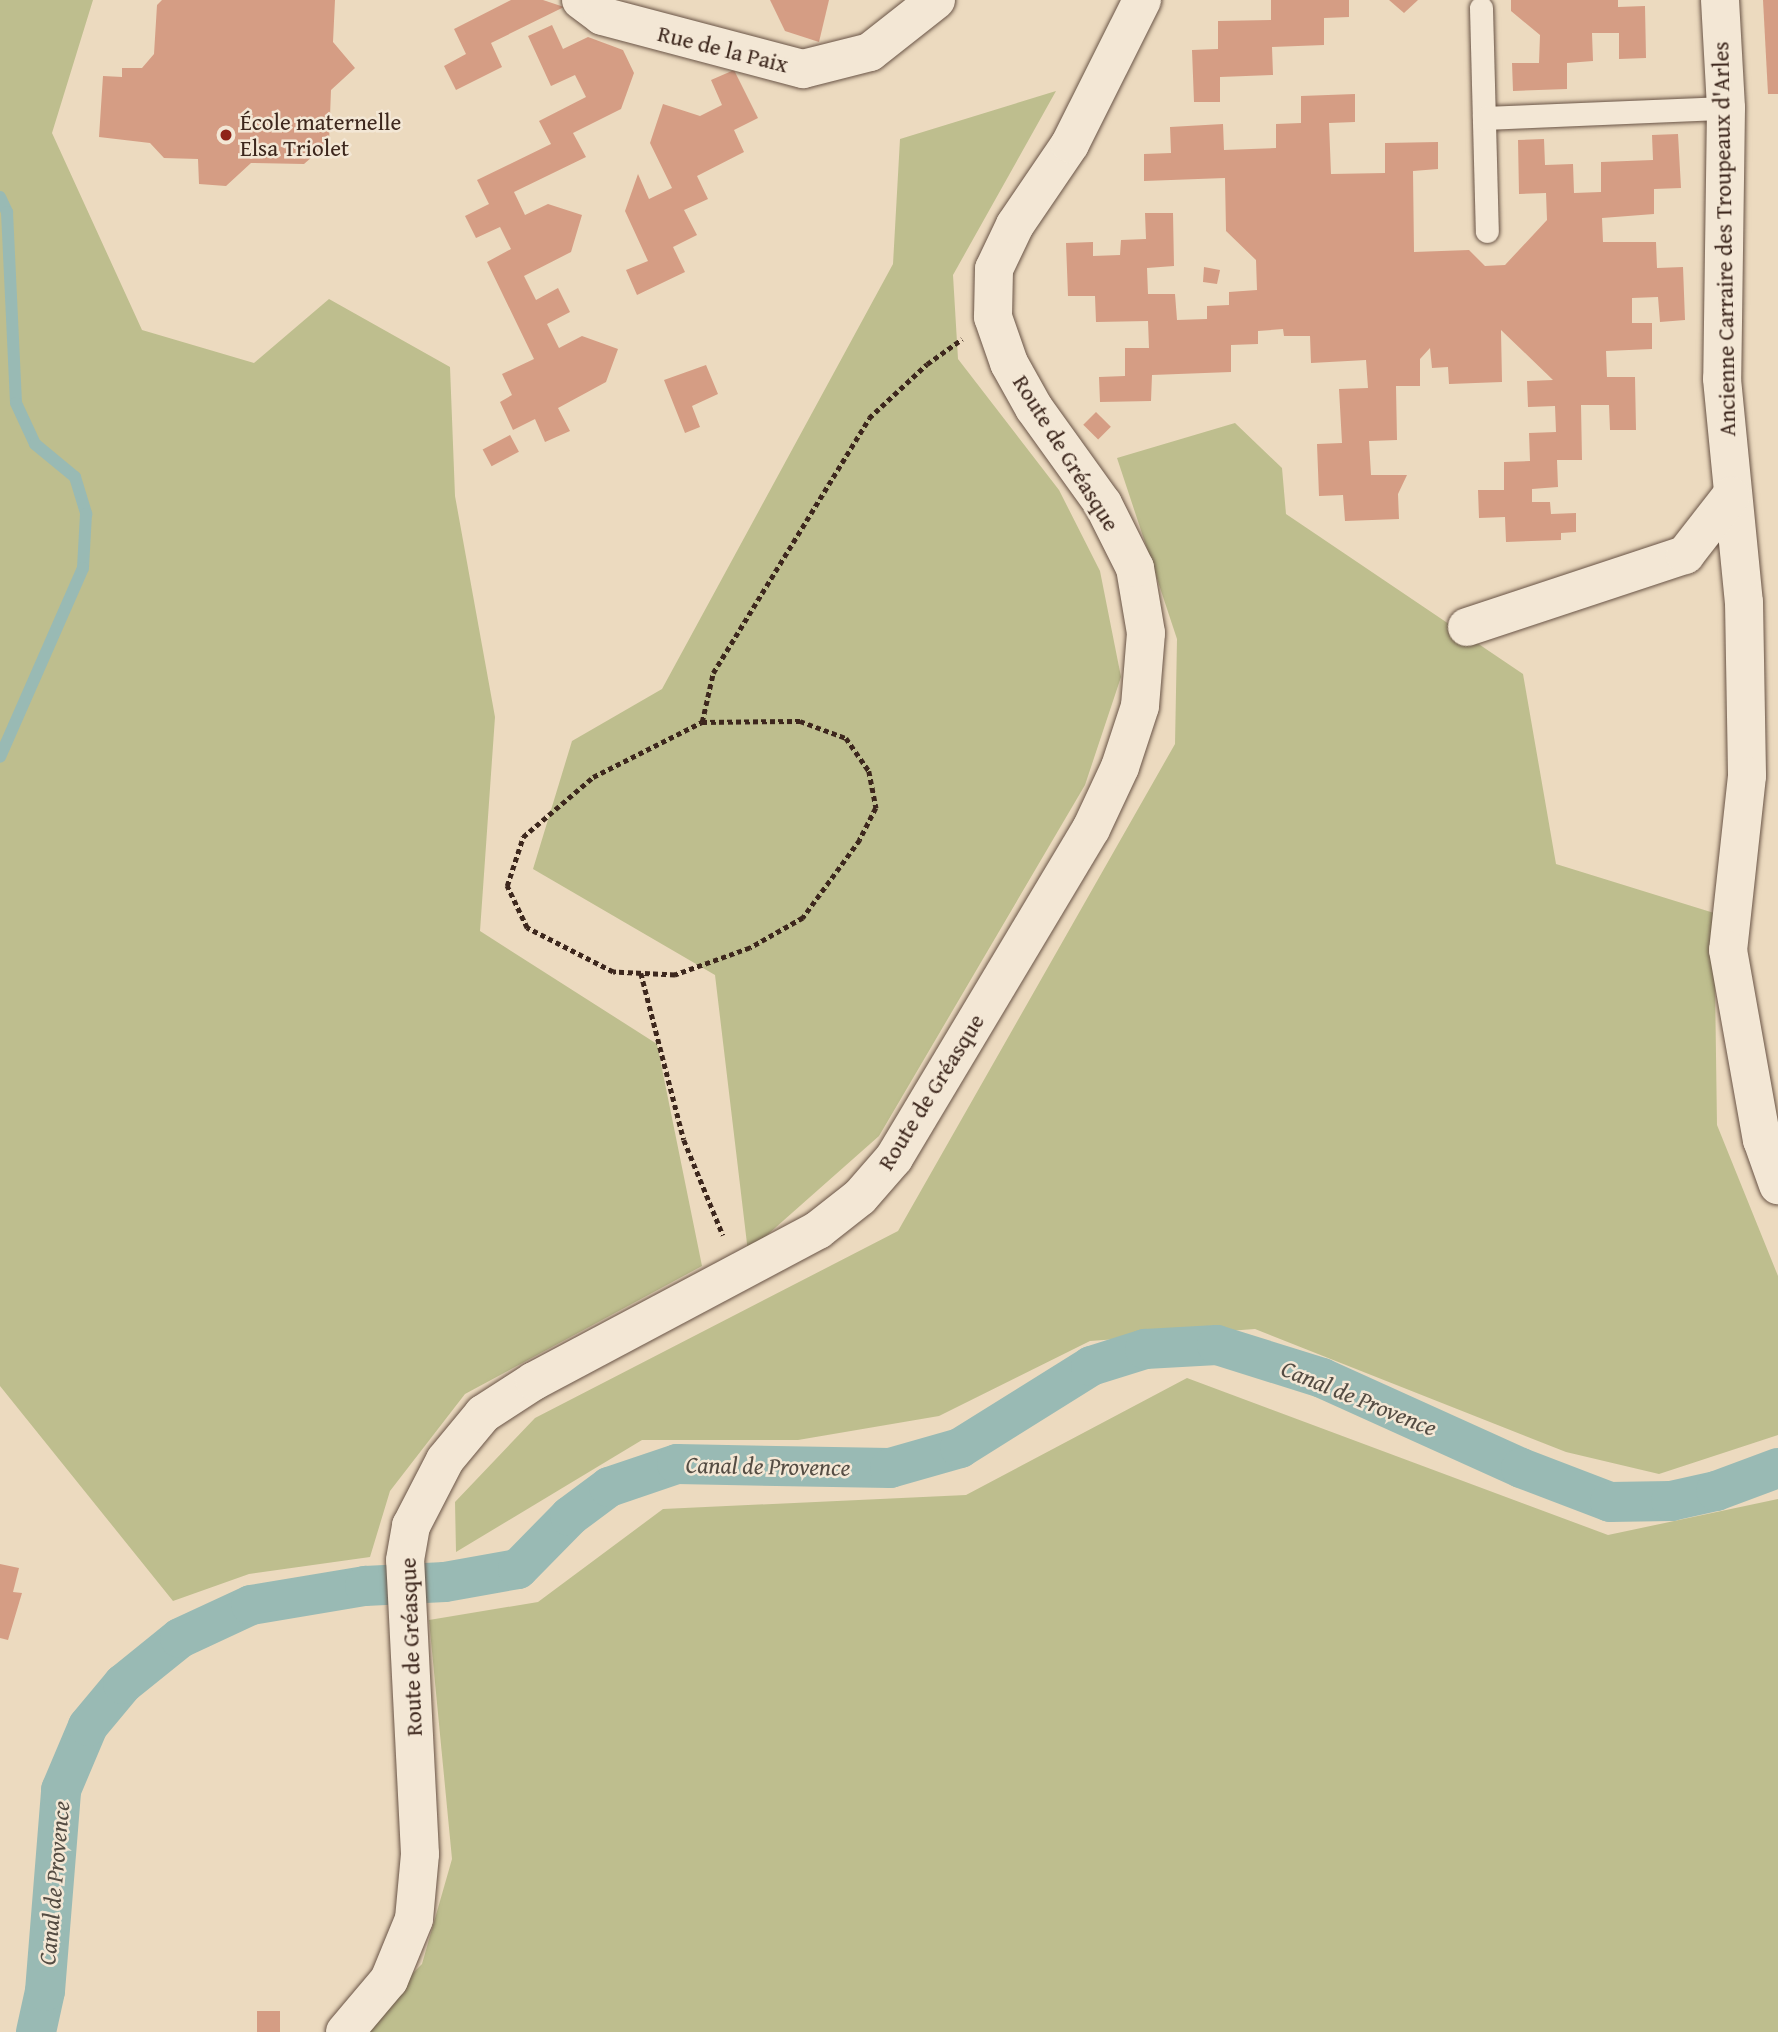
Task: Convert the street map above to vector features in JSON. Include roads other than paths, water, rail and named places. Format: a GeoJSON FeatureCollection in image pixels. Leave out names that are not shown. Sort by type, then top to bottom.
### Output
{"type":"FeatureCollection","features":[{"type":"Feature","properties":{"kind":"street","name":"Rue de la Paix"},"geometry":{"type":"LineString","coordinates":[[581,0],[615,20],[803,69],[870,52],[936,0]]}},
{"type":"Feature","properties":{"kind":"street","name":"Route de Gréasque"},"geometry":{"type":"LineString","coordinates":[[345,2032],[389,1980],[414,1919],[420,1854],[405,1560],[411,1526],[445,1460],[483,1414],[534,1381],[818,1230],[860,1197],[894,1158],[1091,829],[1120,766],[1140,706],[1146,633],[1135,568],[1103,504],[1028,397],[1009,363],[993,317],[995,269],[1015,225],[1070,144],[1142,0]]}},
{"type":"Feature","properties":{"kind":"street","name":"Ancienne Carraire des Troupeaux d'Arles"},"geometry":{"type":"LineString","coordinates":[[1720,0],[1726,108],[1722,379],[1731,496],[1744,602],[1746,776],[1728,950],[1762,1140],[1778,1185]]}},
{"type":"Feature","properties":{"kind":"street"},"geometry":{"type":"LineString","coordinates":[[1467,627],[1685,555],[1731,496]]}},
{"type":"Feature","properties":{"kind":"lane"},"geometry":{"type":"LineString","coordinates":[[1480,8],[1487,231]]}},
{"type":"Feature","properties":{"kind":"lane"},"geometry":{"type":"LineString","coordinates":[[1484,118],[1726,108]]}},
{"type":"Feature","properties":{"kind":"waterway"},"geometry":{"type":"LineString","coordinates":[[0,197],[7,212],[16,403],[35,444],[75,477],[86,514],[83,568],[0,757]]}},
{"type":"Feature","properties":{"kind":"waterway","name":"Canal de Provence"},"geometry":{"type":"LineString","coordinates":[[36,2032],[45,1991],[61,1790],[88,1726],[123,1684],[180,1638],[251,1605],[365,1586],[445,1582],[518,1569],[570,1516],[609,1487],[677,1464],[890,1468],[960,1448],[1091,1366],[1145,1349],[1217,1345],[1322,1378],[1521,1468],[1610,1502],[1671,1501],[1716,1491],[1778,1468]]}},
{"type":"Feature","properties":{"kind":"place","name":"École maternelle Elsa Triolet"},"geometry":{"type":"Point","coordinates":[226,135]}}]}
